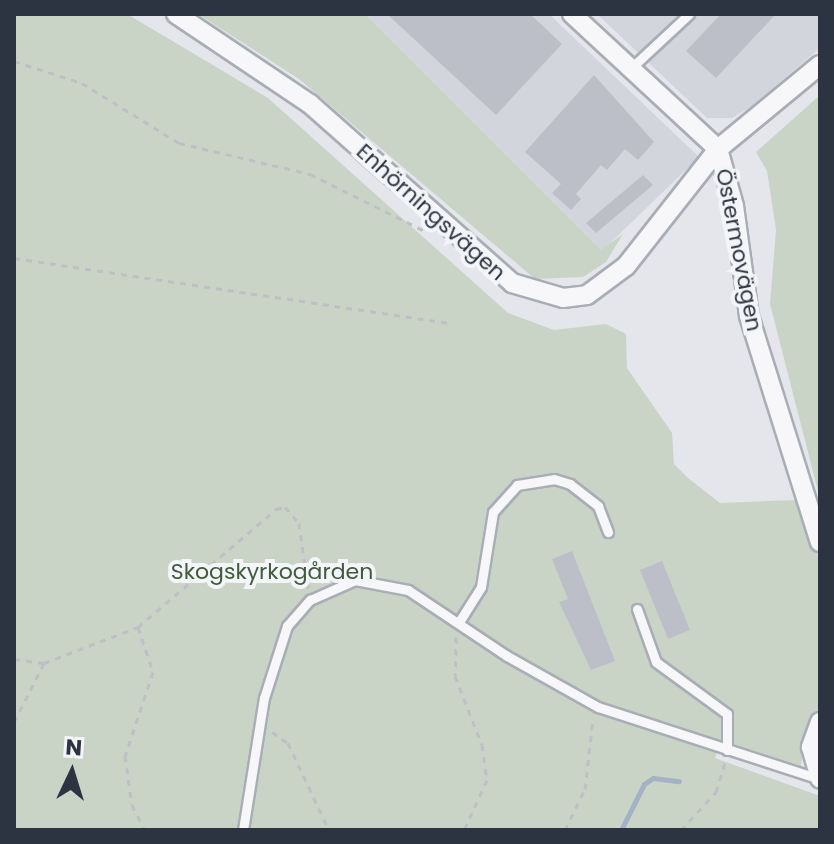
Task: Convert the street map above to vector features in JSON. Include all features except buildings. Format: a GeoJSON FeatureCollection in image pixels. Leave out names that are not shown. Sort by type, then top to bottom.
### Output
{"type":"FeatureCollection","features":[{"type":"Feature","properties":{"kind":"street","name":"Enhörningsvägen"},"geometry":{"type":"LineString","coordinates":[[176,14],[310,104],[512,283],[541,296],[587,295],[606,283],[718,149],[820,65]]}},
{"type":"Feature","properties":{"kind":"street","name":"Östermovägen"},"geometry":{"type":"LineString","coordinates":[[572,14],[629,70],[718,149],[734,206],[749,316],[819,537]]}},
{"type":"Feature","properties":{"kind":"street"},"geometry":{"type":"LineString","coordinates":[[820,722],[811,747],[820,779]]}},
{"type":"Feature","properties":{"kind":"lane"},"geometry":{"type":"LineString","coordinates":[[629,70],[689,14]]}},
{"type":"Feature","properties":{"kind":"lane"},"geometry":{"type":"LineString","coordinates":[[459,622],[481,587],[493,512],[517,485],[536,479],[570,484],[598,506],[608,532]]}},
{"type":"Feature","properties":{"kind":"lane"},"geometry":{"type":"LineString","coordinates":[[243,830],[260,727],[281,642],[310,600],[336,585],[372,580],[408,590],[507,656],[598,707],[820,779]]}},
{"type":"Feature","properties":{"kind":"lane"},"geometry":{"type":"LineString","coordinates":[[637,609],[656,662],[727,714],[727,750]]}},
{"type":"Feature","properties":{"kind":"path"},"geometry":{"type":"LineString","coordinates":[[14,61],[82,83],[179,143],[310,174],[433,235]]}},
{"type":"Feature","properties":{"kind":"path"},"geometry":{"type":"LineString","coordinates":[[14,258],[449,323]]}},
{"type":"Feature","properties":{"kind":"path"},"geometry":{"type":"LineString","coordinates":[[14,659],[44,663],[138,627],[276,509],[285,507],[299,523],[310,600]]}},
{"type":"Feature","properties":{"kind":"path"},"geometry":{"type":"LineString","coordinates":[[459,622],[455,676],[482,745],[487,780],[464,830]]}},
{"type":"Feature","properties":{"kind":"path"},"geometry":{"type":"LineString","coordinates":[[138,627],[153,672],[125,756],[132,805],[145,830]]}},
{"type":"Feature","properties":{"kind":"path"},"geometry":{"type":"LineString","coordinates":[[14,722],[44,663]]}},
{"type":"Feature","properties":{"kind":"path"},"geometry":{"type":"LineString","coordinates":[[565,830],[585,789],[588,738],[598,707]]}},
{"type":"Feature","properties":{"kind":"path"},"geometry":{"type":"LineString","coordinates":[[260,727],[288,743],[329,830]]}},
{"type":"Feature","properties":{"kind":"path"},"geometry":{"type":"LineString","coordinates":[[681,830],[716,792],[727,750]]}},
{"type":"Feature","properties":{"kind":"shaded area"},"geometry":{"type":"Polygon","coordinates":[[[365,14],[549,14],[699,157],[602,251],[365,14]]]}},
{"type":"Feature","properties":{"kind":"shaded area"},"geometry":{"type":"Polygon","coordinates":[[[597,14],[820,14],[820,48],[752,106],[732,118],[707,118],[597,14]]]}},
{"type":"Feature","properties":{"kind":"green space","name":"Skogskyrkogården"},"geometry":{"type":"Polygon","coordinates":[[[14,14],[127,14],[268,98],[508,313],[554,330],[606,324],[626,334],[627,368],[672,433],[674,464],[720,503],[797,500],[820,562],[820,707],[806,732],[801,766],[721,740],[715,758],[820,796],[820,830],[14,830],[14,14]]]}},
{"type":"Feature","properties":{"kind":"green space"},"geometry":{"type":"Polygon","coordinates":[[[198,14],[365,14],[601,250],[623,234],[606,262],[583,277],[535,279],[299,79],[198,14]]]}},
{"type":"Feature","properties":{"kind":"green space"},"geometry":{"type":"Polygon","coordinates":[[[820,95],[820,499],[770,304],[776,230],[767,171],[756,152],[820,95]]]}},
{"type":"Feature","properties":{"kind":"waterway"},"geometry":{"type":"LineString","coordinates":[[621,830],[644,784],[653,778],[679,781]]}}]}
